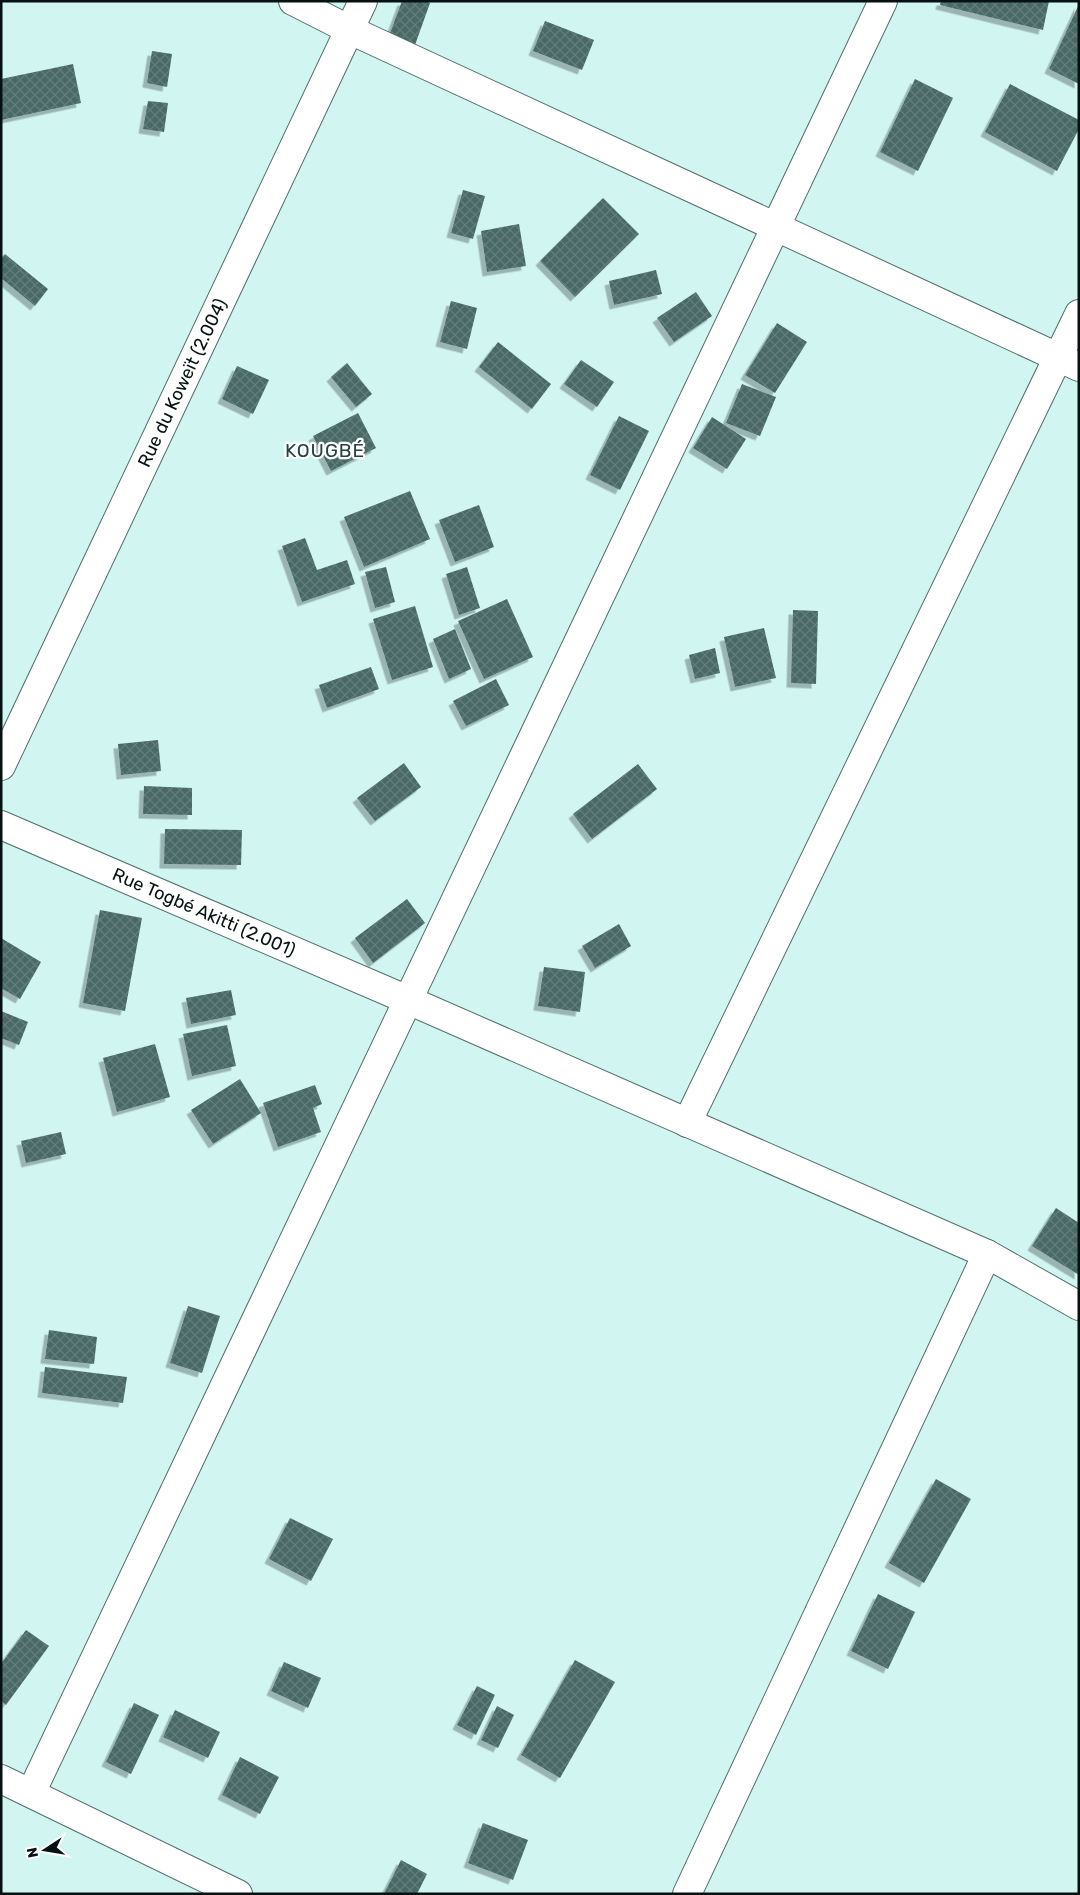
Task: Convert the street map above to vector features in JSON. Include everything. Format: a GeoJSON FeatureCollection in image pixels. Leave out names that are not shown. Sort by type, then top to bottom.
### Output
{"type":"FeatureCollection","features":[{"type":"Feature","properties":{"kind":"street"},"geometry":{"type":"LineString","coordinates":[[293,1],[350,30],[1068,362]]}},
{"type":"Feature","properties":{"kind":"street","name":"Rue du Koweït (2.004)"},"geometry":{"type":"LineString","coordinates":[[1,766],[363,1]]}},
{"type":"Feature","properties":{"kind":"street"},"geometry":{"type":"LineString","coordinates":[[31,1793],[882,1]]}},
{"type":"Feature","properties":{"kind":"street"},"geometry":{"type":"LineString","coordinates":[[687,1122],[1068,362],[1079,314]]}},
{"type":"Feature","properties":{"kind":"street","name":"Rue Togbé Akitti (2.001)"},"geometry":{"type":"LineString","coordinates":[[1,825],[408,1000],[986,1254],[1079,1306]]}},
{"type":"Feature","properties":{"kind":"street"},"geometry":{"type":"LineString","coordinates":[[687,1894],[986,1254]]}},
{"type":"Feature","properties":{"kind":"street"},"geometry":{"type":"LineString","coordinates":[[1,1779],[238,1894]]}},
{"type":"Feature","properties":{"kind":"building"},"geometry":{"type":"Polygon","coordinates":[[[402,1],[426,1],[430,3],[415,45],[389,36],[402,1]]]}},
{"type":"Feature","properties":{"kind":"building"},"geometry":{"type":"Polygon","coordinates":[[[941,1],[1049,1],[1043,30],[940,5],[941,1]]]}},
{"type":"Feature","properties":{"kind":"building"},"geometry":{"type":"Polygon","coordinates":[[[1079,4],[1079,84],[1049,69],[1079,4]]]}},
{"type":"Feature","properties":{"kind":"building"},"geometry":{"type":"Polygon","coordinates":[[[545,21],[594,40],[582,70],[533,51],[545,21]]]}},
{"type":"Feature","properties":{"kind":"building"},"geometry":{"type":"Polygon","coordinates":[[[152,51],[172,54],[167,87],[147,83],[152,51]]]}},
{"type":"Feature","properties":{"kind":"building"},"geometry":{"type":"Polygon","coordinates":[[[73,64],[81,103],[1,120],[1,79],[73,64]]]}},
{"type":"Feature","properties":{"kind":"building"},"geometry":{"type":"Polygon","coordinates":[[[915,79],[953,98],[918,171],[880,152],[915,79]]]}},
{"type":"Feature","properties":{"kind":"building"},"geometry":{"type":"Polygon","coordinates":[[[1010,84],[1079,120],[1079,129],[1057,171],[985,132],[1010,84]]]}},
{"type":"Feature","properties":{"kind":"building"},"geometry":{"type":"Polygon","coordinates":[[[148,101],[168,103],[164,132],[143,129],[148,101]]]}},
{"type":"Feature","properties":{"kind":"building"},"geometry":{"type":"Polygon","coordinates":[[[463,190],[485,196],[473,239],[451,233],[463,190]]]}},
{"type":"Feature","properties":{"kind":"building"},"geometry":{"type":"Polygon","coordinates":[[[603,198],[639,234],[575,297],[540,261],[603,198]]]}},
{"type":"Feature","properties":{"kind":"building"},"geometry":{"type":"Polygon","coordinates":[[[519,224],[526,266],[487,272],[481,231],[519,224]]]}},
{"type":"Feature","properties":{"kind":"building"},"geometry":{"type":"Polygon","coordinates":[[[5,254],[48,289],[35,306],[1,278],[1,258],[5,254]]]}},
{"type":"Feature","properties":{"kind":"building"},"geometry":{"type":"Polygon","coordinates":[[[656,270],[662,294],[614,305],[609,281],[656,270]]]}},
{"type":"Feature","properties":{"kind":"building"},"geometry":{"type":"Polygon","coordinates":[[[696,292],[712,316],[674,342],[657,318],[696,292]]]}},
{"type":"Feature","properties":{"kind":"building"},"geometry":{"type":"Polygon","coordinates":[[[451,301],[477,308],[467,349],[440,342],[451,301]]]}},
{"type":"Feature","properties":{"kind":"building"},"geometry":{"type":"Polygon","coordinates":[[[777,323],[807,342],[775,393],[745,375],[777,323]]]}},
{"type":"Feature","properties":{"kind":"building"},"geometry":{"type":"Polygon","coordinates":[[[498,342],[551,384],[532,409],[479,367],[498,342]]]}},
{"type":"Feature","properties":{"kind":"building"},"geometry":{"type":"Polygon","coordinates":[[[581,360],[614,382],[597,407],[564,384],[581,360]]]}},
{"type":"Feature","properties":{"kind":"building"},"geometry":{"type":"Polygon","coordinates":[[[347,363],[372,394],[356,407],[331,377],[347,363]]]}},
{"type":"Feature","properties":{"kind":"building"},"geometry":{"type":"Polygon","coordinates":[[[237,366],[269,380],[253,414],[222,399],[237,366]]]}},
{"type":"Feature","properties":{"kind":"building"},"geometry":{"type":"Polygon","coordinates":[[[742,384],[776,397],[760,436],[726,423],[742,384]]]}},
{"type":"Feature","properties":{"kind":"building"},"geometry":{"type":"Polygon","coordinates":[[[358,413],[376,448],[331,471],[313,436],[358,413]]]}},
{"type":"Feature","properties":{"kind":"building"},"geometry":{"type":"Polygon","coordinates":[[[619,416],[649,431],[620,490],[590,475],[619,416]]]}},
{"type":"Feature","properties":{"kind":"building"},"geometry":{"type":"Polygon","coordinates":[[[712,417],[746,439],[727,469],[693,448],[712,417]]]}},
{"type":"Feature","properties":{"kind":"building"},"geometry":{"type":"Polygon","coordinates":[[[410,491],[430,539],[364,567],[344,517],[410,491]]]}},
{"type":"Feature","properties":{"kind":"building"},"geometry":{"type":"Polygon","coordinates":[[[479,505],[494,547],[455,562],[439,520],[479,505]]]}},
{"type":"Feature","properties":{"kind":"building"},"geometry":{"type":"Polygon","coordinates":[[[305,538],[317,570],[347,560],[355,584],[302,602],[282,546],[305,538]]]}},
{"type":"Feature","properties":{"kind":"building"},"geometry":{"type":"Polygon","coordinates":[[[386,567],[395,602],[375,608],[365,572],[386,567]]]}},
{"type":"Feature","properties":{"kind":"building"},"geometry":{"type":"Polygon","coordinates":[[[467,567],[480,608],[459,615],[446,574],[467,567]]]}},
{"type":"Feature","properties":{"kind":"building"},"geometry":{"type":"Polygon","coordinates":[[[507,599],[533,657],[484,679],[458,621],[507,599]]]}},
{"type":"Feature","properties":{"kind":"building"},"geometry":{"type":"Polygon","coordinates":[[[415,606],[433,667],[392,680],[373,619],[415,606]]]}},
{"type":"Feature","properties":{"kind":"building"},"geometry":{"type":"Polygon","coordinates":[[[793,610],[818,611],[816,684],[791,683],[793,610]]]}},
{"type":"Feature","properties":{"kind":"building"},"geometry":{"type":"Polygon","coordinates":[[[764,628],[776,678],[735,687],[724,637],[764,628]]]}},
{"type":"Feature","properties":{"kind":"building"},"geometry":{"type":"Polygon","coordinates":[[[455,629],[471,669],[449,679],[433,639],[455,629]]]}},
{"type":"Feature","properties":{"kind":"building"},"geometry":{"type":"Polygon","coordinates":[[[715,648],[720,673],[695,679],[689,655],[715,648]]]}},
{"type":"Feature","properties":{"kind":"building"},"geometry":{"type":"Polygon","coordinates":[[[371,667],[379,689],[327,708],[319,685],[371,667]]]}},
{"type":"Feature","properties":{"kind":"building"},"geometry":{"type":"Polygon","coordinates":[[[496,679],[509,705],[466,726],[453,701],[496,679]]]}},
{"type":"Feature","properties":{"kind":"building"},"geometry":{"type":"Polygon","coordinates":[[[158,740],[161,771],[121,775],[118,744],[158,740]]]}},
{"type":"Feature","properties":{"kind":"building"},"geometry":{"type":"Polygon","coordinates":[[[404,763],[421,787],[375,821],[357,798],[404,763]]]}},
{"type":"Feature","properties":{"kind":"building"},"geometry":{"type":"Polygon","coordinates":[[[638,764],[657,789],[592,839],[573,814],[638,764]]]}},
{"type":"Feature","properties":{"kind":"building"},"geometry":{"type":"Polygon","coordinates":[[[144,786],[192,788],[192,815],[143,814],[144,786]]]}},
{"type":"Feature","properties":{"kind":"building"},"geometry":{"type":"Polygon","coordinates":[[[165,829],[242,830],[241,865],[164,864],[165,829]]]}},
{"type":"Feature","properties":{"kind":"building"},"geometry":{"type":"Polygon","coordinates":[[[407,899],[425,923],[373,963],[355,938],[407,899]]]}},
{"type":"Feature","properties":{"kind":"building"},"geometry":{"type":"Polygon","coordinates":[[[100,910],[142,918],[125,1011],[83,1003],[100,910]]]}},
{"type":"Feature","properties":{"kind":"building"},"geometry":{"type":"Polygon","coordinates":[[[619,924],[631,946],[595,968],[582,946],[619,924]]]}},
{"type":"Feature","properties":{"kind":"building"},"geometry":{"type":"Polygon","coordinates":[[[1,938],[41,962],[20,999],[1,988],[1,938]]]}},
{"type":"Feature","properties":{"kind":"building"},"geometry":{"type":"Polygon","coordinates":[[[544,967],[585,972],[580,1012],[538,1006],[544,967]]]}},
{"type":"Feature","properties":{"kind":"building"},"geometry":{"type":"Polygon","coordinates":[[[231,990],[236,1015],[191,1024],[186,998],[231,990]]]}},
{"type":"Feature","properties":{"kind":"building"},"geometry":{"type":"Polygon","coordinates":[[[1,1011],[28,1022],[19,1045],[1,1038],[1,1011]]]}},
{"type":"Feature","properties":{"kind":"building"},"geometry":{"type":"Polygon","coordinates":[[[227,1025],[236,1066],[192,1076],[183,1034],[227,1025]]]}},
{"type":"Feature","properties":{"kind":"building"},"geometry":{"type":"Polygon","coordinates":[[[155,1044],[170,1097],[117,1112],[103,1058],[155,1044]]]}},
{"type":"Feature","properties":{"kind":"building"},"geometry":{"type":"Polygon","coordinates":[[[240,1079],[261,1113],[213,1144],[191,1110],[240,1079]]]}},
{"type":"Feature","properties":{"kind":"building"},"geometry":{"type":"Polygon","coordinates":[[[315,1085],[322,1104],[313,1108],[321,1132],[278,1147],[263,1103],[315,1085]]]}},
{"type":"Feature","properties":{"kind":"building"},"geometry":{"type":"Polygon","coordinates":[[[61,1132],[66,1154],[26,1163],[21,1141],[61,1132]]]}},
{"type":"Feature","properties":{"kind":"building"},"geometry":{"type":"Polygon","coordinates":[[[1056,1208],[1079,1223],[1079,1275],[1032,1246],[1056,1208]]]}},
{"type":"Feature","properties":{"kind":"building"},"geometry":{"type":"Polygon","coordinates":[[[188,1306],[220,1316],[202,1373],[170,1363],[188,1306]]]}},
{"type":"Feature","properties":{"kind":"building"},"geometry":{"type":"Polygon","coordinates":[[[49,1330],[97,1337],[94,1364],[45,1359],[49,1330]]]}},
{"type":"Feature","properties":{"kind":"building"},"geometry":{"type":"Polygon","coordinates":[[[45,1367],[127,1377],[123,1403],[42,1393],[45,1367]]]}},
{"type":"Feature","properties":{"kind":"building"},"geometry":{"type":"Polygon","coordinates":[[[936,1479],[971,1499],[924,1583],[889,1563],[936,1479]]]}},
{"type":"Feature","properties":{"kind":"building"},"geometry":{"type":"Polygon","coordinates":[[[290,1518],[333,1539],[311,1581],[269,1559],[290,1518]]]}},
{"type":"Feature","properties":{"kind":"building"},"geometry":{"type":"Polygon","coordinates":[[[878,1594],[915,1612],[888,1669],[851,1651],[878,1594]]]}},
{"type":"Feature","properties":{"kind":"building"},"geometry":{"type":"Polygon","coordinates":[[[26,1630],[49,1646],[6,1705],[1,1701],[1,1664],[26,1630]]]}},
{"type":"Feature","properties":{"kind":"building"},"geometry":{"type":"Polygon","coordinates":[[[575,1660],[615,1682],[560,1778],[521,1755],[575,1660]]]}},
{"type":"Feature","properties":{"kind":"building"},"geometry":{"type":"Polygon","coordinates":[[[284,1662],[321,1678],[308,1708],[271,1691],[284,1662]]]}},
{"type":"Feature","properties":{"kind":"building"},"geometry":{"type":"Polygon","coordinates":[[[477,1686],[495,1695],[476,1735],[457,1725],[477,1686]]]}},
{"type":"Feature","properties":{"kind":"building"},"geometry":{"type":"Polygon","coordinates":[[[134,1703],[159,1715],[131,1774],[106,1762],[134,1703]]]}},
{"type":"Feature","properties":{"kind":"building"},"geometry":{"type":"Polygon","coordinates":[[[497,1706],[514,1715],[498,1748],[481,1740],[497,1706]]]}},
{"type":"Feature","properties":{"kind":"building"},"geometry":{"type":"Polygon","coordinates":[[[175,1710],[220,1732],[208,1758],[163,1737],[175,1710]]]}},
{"type":"Feature","properties":{"kind":"building"},"geometry":{"type":"Polygon","coordinates":[[[240,1757],[279,1777],[260,1814],[222,1795],[240,1757]]]}},
{"type":"Feature","properties":{"kind":"building"},"geometry":{"type":"Polygon","coordinates":[[[483,1823],[528,1840],[513,1880],[468,1863],[483,1823]]]}},
{"type":"Feature","properties":{"kind":"building"},"geometry":{"type":"Polygon","coordinates":[[[401,1860],[427,1874],[417,1894],[384,1894],[401,1860]]]}},
{"type":"Feature","properties":{"kind":"district","name":"KOUGBÉ"},"geometry":{"type":"Point","coordinates":[325,450]}}]}
